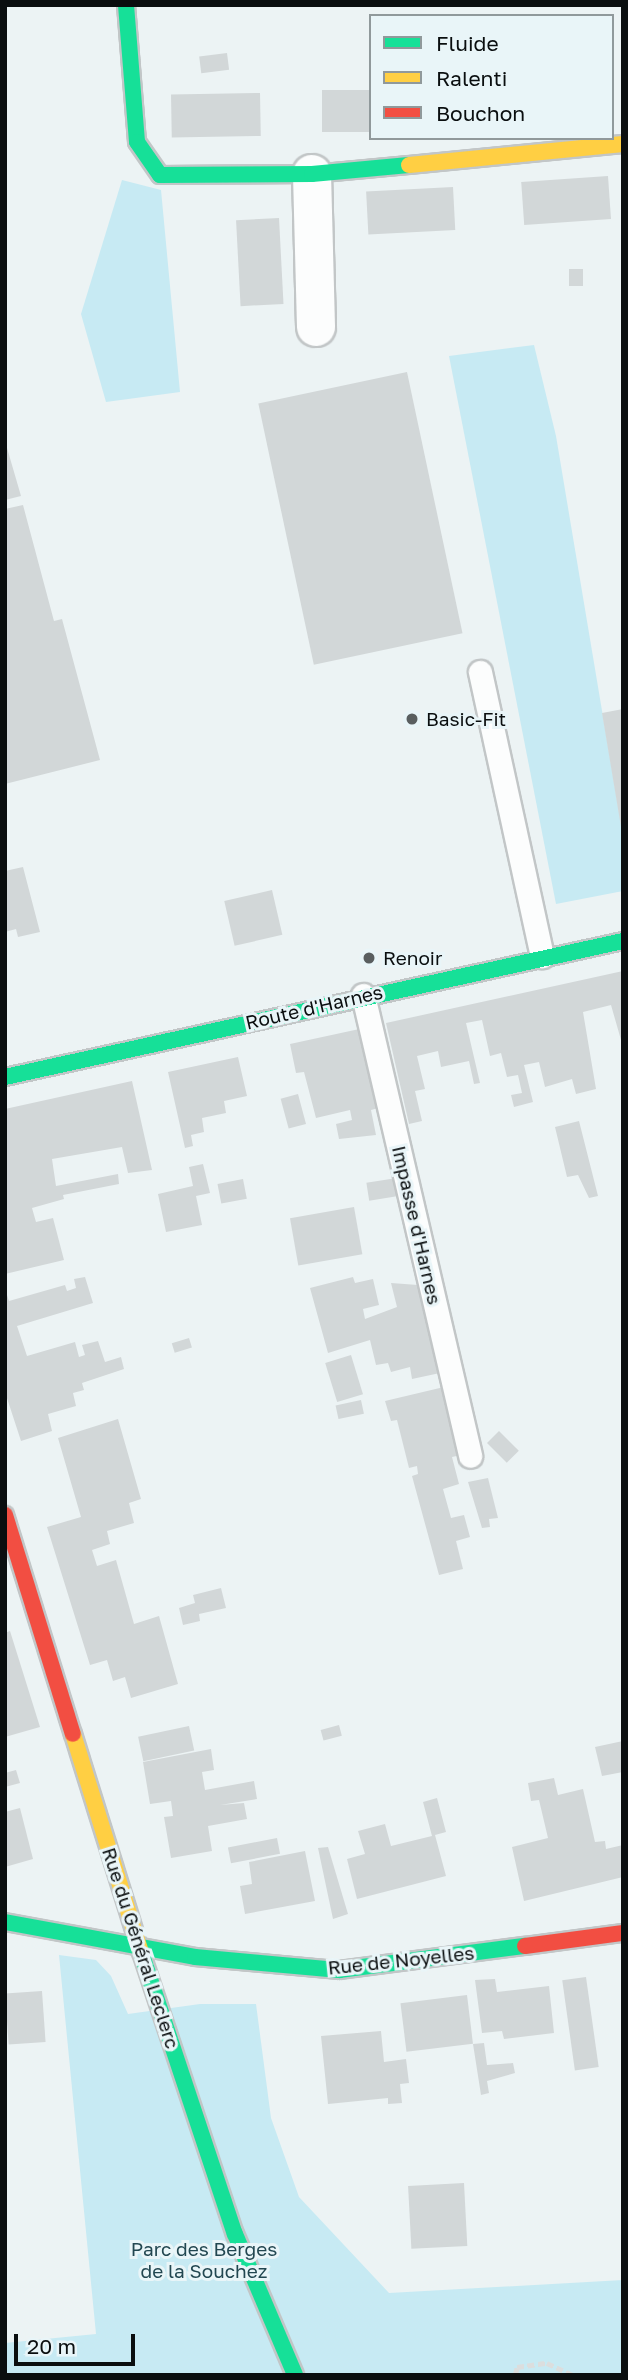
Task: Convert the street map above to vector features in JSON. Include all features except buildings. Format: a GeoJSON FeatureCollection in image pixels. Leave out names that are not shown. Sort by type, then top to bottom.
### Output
{"type":"FeatureCollection","features":[{"type":"Feature","properties":{"kind":"street"},"geometry":{"type":"LineString","coordinates":[[126,5],[141,153],[160,174],[312,174],[623,144]]}},
{"type":"Feature","properties":{"kind":"street"},"geometry":{"type":"LineString","coordinates":[[312,174],[316,327]]}},
{"type":"Feature","properties":{"kind":"street","name":"Route d'Harnes"},"geometry":{"type":"LineString","coordinates":[[5,1077],[363,995],[623,941]]}},
{"type":"Feature","properties":{"kind":"street","name":"Rue du Général Leclerc"},"geometry":{"type":"LineString","coordinates":[[5,1515],[138,1944],[235,2234],[295,2375]]}},
{"type":"Feature","properties":{"kind":"street","name":"Rue de Noyelles"},"geometry":{"type":"LineString","coordinates":[[5,1922],[138,1944],[195,1957],[339,1970],[623,1933]]}},
{"type":"Feature","properties":{"kind":"lane"},"geometry":{"type":"LineString","coordinates":[[480,672],[542,956]]}},
{"type":"Feature","properties":{"kind":"lane","name":"Impasse d'Harnes"},"geometry":{"type":"LineString","coordinates":[[363,995],[470,1456]]}},
{"type":"Feature","properties":{"kind":"path"},"geometry":{"type":"LineString","coordinates":[[515,2375],[517,2367],[547,2363],[573,2375]]}},
{"type":"Feature","properties":{"kind":"green space"},"geometry":{"type":"Polygon","coordinates":[[[122,180],[161,190],[180,392],[106,402],[81,314],[122,180]]]}},
{"type":"Feature","properties":{"kind":"green space"},"geometry":{"type":"Polygon","coordinates":[[[534,345],[556,436],[623,836],[623,891],[556,904],[449,356],[534,345]]]}},
{"type":"Feature","properties":{"kind":"green space","name":"Parc des Berges de la Souchez"},"geometry":{"type":"Polygon","coordinates":[[[59,1955],[96,1960],[111,1976],[128,2014],[200,2004],[256,2004],[271,2118],[299,2197],[389,2293],[623,2280],[623,2375],[5,2375],[5,2343],[96,2334],[59,1955]]]}},
{"type":"Feature","properties":{"kind":"traffic: fast"},"geometry":{"type":"LineString","coordinates":[[126,5],[137,142],[160,175],[312,174],[409,165]]}},
{"type":"Feature","properties":{"kind":"traffic: fast"},"geometry":{"type":"LineString","coordinates":[[5,1077],[623,941]]}},
{"type":"Feature","properties":{"kind":"traffic: fast"},"geometry":{"type":"LineString","coordinates":[[5,1922],[195,1957],[339,1970],[525,1946]]}},
{"type":"Feature","properties":{"kind":"traffic: fast"},"geometry":{"type":"LineString","coordinates":[[141,1952],[235,2234],[295,2375]]}},
{"type":"Feature","properties":{"kind":"traffic: slow"},"geometry":{"type":"LineString","coordinates":[[409,165],[623,144]]}},
{"type":"Feature","properties":{"kind":"traffic: slow"},"geometry":{"type":"LineString","coordinates":[[73,1734],[141,1952]]}},
{"type":"Feature","properties":{"kind":"traffic: jam"},"geometry":{"type":"LineString","coordinates":[[5,1515],[73,1734]]}},
{"type":"Feature","properties":{"kind":"traffic: jam"},"geometry":{"type":"LineString","coordinates":[[525,1946],[623,1933]]}},
{"type":"Feature","properties":{"kind":"place","name":"Basic-Fit"},"geometry":{"type":"Point","coordinates":[412,719]}},
{"type":"Feature","properties":{"kind":"place","name":"Renoir"},"geometry":{"type":"Point","coordinates":[369,958]}}]}
